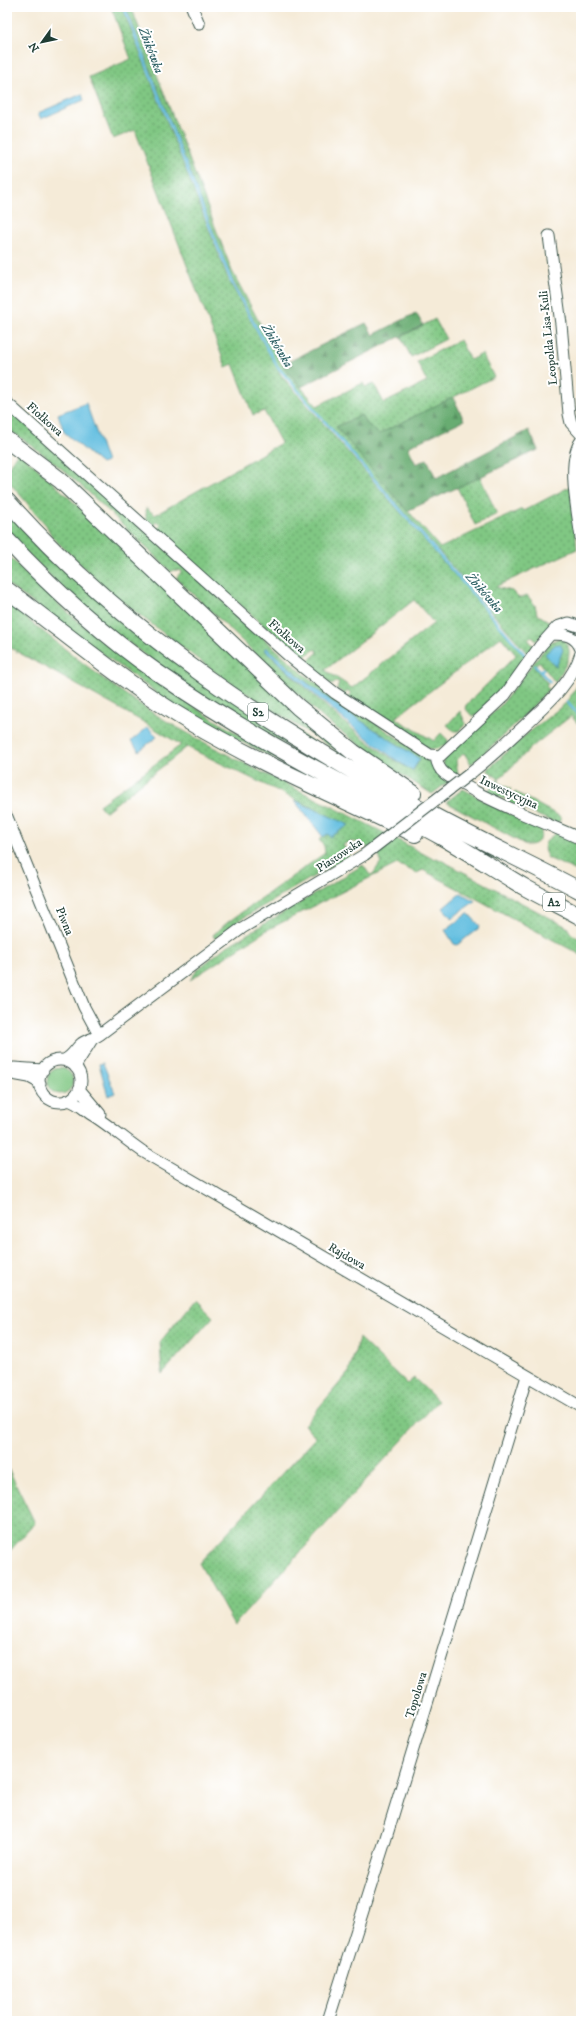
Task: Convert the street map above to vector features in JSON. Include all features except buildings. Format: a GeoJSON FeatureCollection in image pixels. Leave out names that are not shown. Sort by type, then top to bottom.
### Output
{"type":"FeatureCollection","features":[{"type":"Feature","properties":{"kind":"highway"},"geometry":{"type":"LineString","coordinates":[[7,440],[60,480],[273,685],[324,729],[375,768],[420,798],[530,859],[544,871]]}},
{"type":"Feature","properties":{"kind":"highway","name":"S2"},"geometry":{"type":"LineString","coordinates":[[7,501],[39,537],[94,589],[152,637],[225,690],[273,722],[420,809],[581,891]]}},
{"type":"Feature","properties":{"kind":"highway","name":"S2"},"geometry":{"type":"LineString","coordinates":[[7,540],[42,576],[82,613],[129,651],[187,692],[279,748],[460,847],[526,888]]}},
{"type":"Feature","properties":{"kind":"highway"},"geometry":{"type":"LineString","coordinates":[[7,590],[135,687],[200,728],[482,869],[526,888]]}},
{"type":"Feature","properties":{"kind":"highway","name":"A2"},"geometry":{"type":"LineString","coordinates":[[526,888],[581,917]]}},
{"type":"Feature","properties":{"kind":"street"},"geometry":{"type":"LineString","coordinates":[[192,7],[199,24]]}},
{"type":"Feature","properties":{"kind":"street","name":"Leopolda Lisa-Kuli"},"geometry":{"type":"LineString","coordinates":[[549,236],[561,324],[569,414],[571,423],[581,434]]}},
{"type":"Feature","properties":{"kind":"street","name":"Fiołkowa"},"geometry":{"type":"LineString","coordinates":[[7,403],[285,652],[334,693],[425,752],[436,757]]}},
{"type":"Feature","properties":{"kind":"street"},"geometry":{"type":"LineString","coordinates":[[581,441],[577,448],[574,464],[581,538]]}},
{"type":"Feature","properties":{"kind":"street"},"geometry":{"type":"LineString","coordinates":[[436,757],[454,743],[505,695],[540,646],[557,627],[564,624],[574,623],[581,627]]}},
{"type":"Feature","properties":{"kind":"street"},"geometry":{"type":"LineString","coordinates":[[552,634],[562,634],[572,637],[581,649]]}},
{"type":"Feature","properties":{"kind":"street","name":"Piastowska"},"geometry":{"type":"LineString","coordinates":[[76,1068],[77,1063],[95,1038],[236,932],[364,855],[472,772],[551,700],[564,686],[579,658]]}},
{"type":"Feature","properties":{"kind":"street","name":"Inwestycyjna"},"geometry":{"type":"LineString","coordinates":[[436,757],[437,763],[444,772],[462,785],[508,809],[549,824],[581,839]]}},
{"type":"Feature","properties":{"kind":"street","name":"Piwna"},"geometry":{"type":"LineString","coordinates":[[7,817],[84,1007],[95,1038]]}},
{"type":"Feature","properties":{"kind":"street","name":"Piastowska"},"geometry":{"type":"LineString","coordinates":[[64,1060],[71,1056],[83,1042],[95,1038]]}},
{"type":"Feature","properties":{"kind":"street"},"geometry":{"type":"LineString","coordinates":[[64,1060],[76,1068],[80,1076],[79,1089],[68,1100],[59,1101],[50,1098],[43,1092],[40,1083],[43,1070],[52,1062],[64,1060]]}},
{"type":"Feature","properties":{"kind":"street"},"geometry":{"type":"LineString","coordinates":[[7,1073],[14,1068],[43,1070]]}},
{"type":"Feature","properties":{"kind":"street"},"geometry":{"type":"LineString","coordinates":[[7,1073],[29,1077],[40,1083]]}},
{"type":"Feature","properties":{"kind":"street","name":"Rajdowa"},"geometry":{"type":"LineString","coordinates":[[79,1089],[98,1111],[105,1122]]}},
{"type":"Feature","properties":{"kind":"street","name":"Rajdowa"},"geometry":{"type":"LineString","coordinates":[[68,1100],[75,1102],[105,1122],[142,1151],[581,1407]]}},
{"type":"Feature","properties":{"kind":"street","name":"Topolowa"},"geometry":{"type":"LineString","coordinates":[[328,2021],[386,1841],[527,1376]]}},
{"type":"Feature","properties":{"kind":"green space"},"geometry":{"type":"Polygon","coordinates":[[[111,7],[122,7],[229,281],[281,375],[526,657],[511,680],[483,712],[475,716],[472,716],[465,708],[466,705],[516,655],[501,637],[395,718],[434,741],[441,733],[448,740],[448,743],[440,748],[427,748],[349,697],[351,693],[348,691],[345,694],[337,689],[339,683],[337,681],[332,685],[306,663],[318,652],[316,649],[301,658],[298,657],[157,530],[161,525],[157,521],[153,526],[146,520],[146,508],[155,515],[281,443],[264,411],[253,415],[233,364],[226,367],[135,130],[113,139],[89,77],[131,59],[111,7]],[[414,600],[325,670],[352,688],[434,623],[414,600]]]}},
{"type":"Feature","properties":{"kind":"green space"},"geometry":{"type":"Polygon","coordinates":[[[126,7],[131,7],[232,271],[282,365],[317,406],[363,383],[365,387],[374,384],[384,403],[427,382],[417,362],[460,340],[470,360],[482,354],[494,377],[379,434],[367,424],[361,415],[336,427],[440,548],[522,509],[523,511],[571,486],[577,549],[495,587],[512,591],[519,598],[527,595],[535,605],[537,614],[553,624],[536,641],[532,637],[528,639],[534,647],[528,654],[278,367],[231,277],[126,7]]]}},
{"type":"Feature","properties":{"kind":"green space"},"geometry":{"type":"Polygon","coordinates":[[[416,313],[423,325],[301,387],[282,365],[366,323],[373,335],[416,313]]]}},
{"type":"Feature","properties":{"kind":"green space"},"geometry":{"type":"Polygon","coordinates":[[[435,319],[446,339],[411,357],[401,337],[435,319]]]}},
{"type":"Feature","properties":{"kind":"green space"},"geometry":{"type":"Polygon","coordinates":[[[453,397],[464,420],[408,447],[416,464],[427,459],[436,478],[529,430],[538,450],[407,511],[336,427],[361,415],[367,424],[379,434],[453,397]]]}},
{"type":"Feature","properties":{"kind":"green space"},"geometry":{"type":"Polygon","coordinates":[[[7,407],[306,676],[424,756],[448,782],[432,794],[396,771],[325,720],[176,578],[182,571],[174,570],[171,572],[72,478],[51,460],[7,429],[7,407]],[[264,650],[335,715],[392,759],[413,771],[420,759],[341,708],[264,650]]]}},
{"type":"Feature","properties":{"kind":"green space"},"geometry":{"type":"Polygon","coordinates":[[[18,452],[34,465],[348,758],[223,678],[138,614],[100,583],[52,537],[46,525],[7,480],[7,469],[18,452]]]}},
{"type":"Feature","properties":{"kind":"green space"},"geometry":{"type":"Polygon","coordinates":[[[480,477],[497,514],[475,525],[457,487],[480,477]]]}},
{"type":"Feature","properties":{"kind":"green space"},"geometry":{"type":"Polygon","coordinates":[[[7,510],[138,633],[500,858],[499,862],[327,769],[190,689],[89,613],[7,534],[7,510]]]}},
{"type":"Feature","properties":{"kind":"green space"},"geometry":{"type":"Polygon","coordinates":[[[7,554],[42,589],[79,622],[154,680],[234,731],[319,780],[319,782],[177,708],[7,584],[7,554]]]}},
{"type":"Feature","properties":{"kind":"green space"},"geometry":{"type":"Polygon","coordinates":[[[7,603],[109,683],[151,712],[205,743],[401,841],[433,859],[437,858],[567,927],[571,934],[581,938],[581,955],[423,870],[417,873],[397,864],[267,930],[190,980],[198,969],[224,948],[363,865],[370,875],[373,874],[381,862],[379,855],[357,842],[343,845],[350,855],[243,918],[215,939],[213,935],[228,922],[325,853],[324,846],[319,840],[348,825],[187,747],[105,812],[99,805],[181,745],[147,724],[7,646],[7,603]]]}},
{"type":"Feature","properties":{"kind":"green space"},"geometry":{"type":"Polygon","coordinates":[[[557,639],[565,639],[564,641],[568,646],[569,656],[555,682],[539,661],[534,667],[548,684],[546,686],[549,689],[526,714],[478,759],[471,764],[464,753],[456,761],[458,774],[448,772],[443,764],[444,759],[501,705],[549,643],[557,639]]]}},
{"type":"Feature","properties":{"kind":"green space"},"geometry":{"type":"Polygon","coordinates":[[[581,680],[581,702],[577,705],[581,710],[581,717],[567,701],[581,680]]]}},
{"type":"Feature","properties":{"kind":"green space"},"geometry":{"type":"Polygon","coordinates":[[[566,703],[581,720],[581,727],[571,716],[533,746],[499,779],[487,770],[522,738],[566,703]]]}},
{"type":"Feature","properties":{"kind":"green space"},"geometry":{"type":"Polygon","coordinates":[[[460,711],[466,724],[459,731],[454,731],[447,725],[460,711]]]}},
{"type":"Feature","properties":{"kind":"green space"},"geometry":{"type":"Polygon","coordinates":[[[499,779],[499,783],[511,789],[505,799],[486,793],[499,779]]]}},
{"type":"Feature","properties":{"kind":"green space"},"geometry":{"type":"Polygon","coordinates":[[[463,789],[511,815],[541,826],[541,837],[534,844],[526,845],[446,802],[463,789]]]}},
{"type":"Feature","properties":{"kind":"green space"},"geometry":{"type":"Polygon","coordinates":[[[515,792],[561,817],[561,820],[556,823],[508,803],[515,792]]]}},
{"type":"Feature","properties":{"kind":"green space"},"geometry":{"type":"Polygon","coordinates":[[[556,833],[581,846],[581,873],[548,858],[544,847],[549,838],[556,833]]]}},
{"type":"Feature","properties":{"kind":"green space"},"geometry":{"type":"Polygon","coordinates":[[[60,1068],[69,1072],[73,1081],[69,1090],[60,1094],[51,1090],[47,1081],[51,1072],[60,1068]]]}},
{"type":"Feature","properties":{"kind":"green space"},"geometry":{"type":"Polygon","coordinates":[[[195,1299],[213,1317],[162,1374],[160,1342],[195,1299]]]}},
{"type":"Feature","properties":{"kind":"green space"},"geometry":{"type":"Polygon","coordinates":[[[359,1338],[407,1384],[414,1378],[438,1401],[234,1625],[199,1563],[316,1437],[304,1425],[349,1372],[359,1338]]]}},
{"type":"Feature","properties":{"kind":"green space"},"geometry":{"type":"Polygon","coordinates":[[[7,1466],[35,1523],[7,1554],[7,1466]]]}},
{"type":"Feature","properties":{"kind":"water"},"geometry":{"type":"Polygon","coordinates":[[[82,94],[84,100],[41,119],[38,113],[82,94]]]}},
{"type":"Feature","properties":{"kind":"water"},"geometry":{"type":"Polygon","coordinates":[[[86,403],[107,462],[101,464],[64,432],[58,414],[86,403]]]}},
{"type":"Feature","properties":{"kind":"water"},"geometry":{"type":"Polygon","coordinates":[[[556,644],[561,645],[563,650],[556,667],[545,654],[556,644]]]}},
{"type":"Feature","properties":{"kind":"water"},"geometry":{"type":"Polygon","coordinates":[[[266,647],[306,682],[341,708],[420,759],[412,771],[373,743],[336,713],[264,649],[266,647]]]}},
{"type":"Feature","properties":{"kind":"water"},"geometry":{"type":"Polygon","coordinates":[[[148,727],[157,737],[139,751],[131,741],[148,727]]]}},
{"type":"Feature","properties":{"kind":"water"},"geometry":{"type":"Polygon","coordinates":[[[294,800],[349,825],[330,837],[328,834],[323,837],[294,800]]]}},
{"type":"Feature","properties":{"kind":"water"},"geometry":{"type":"Polygon","coordinates":[[[461,893],[475,901],[452,918],[443,908],[461,893]]]}},
{"type":"Feature","properties":{"kind":"water"},"geometry":{"type":"Polygon","coordinates":[[[468,913],[480,926],[457,945],[454,944],[445,930],[468,913]]]}},
{"type":"Feature","properties":{"kind":"water"},"geometry":{"type":"Polygon","coordinates":[[[103,1063],[115,1093],[108,1096],[99,1064],[103,1063]]]}},
{"type":"Feature","properties":{"kind":"waterway","name":"Żbikówka"},"geometry":{"type":"LineString","coordinates":[[124,7],[232,283],[277,366],[525,655]]}},
{"type":"Feature","properties":{"kind":"waterway","name":"Żbikówka"},"geometry":{"type":"LineString","coordinates":[[535,666],[550,682]]}},
{"type":"Feature","properties":{"kind":"waterway","name":"Żbikówka"},"geometry":{"type":"LineString","coordinates":[[567,702],[581,718]]}}]}
